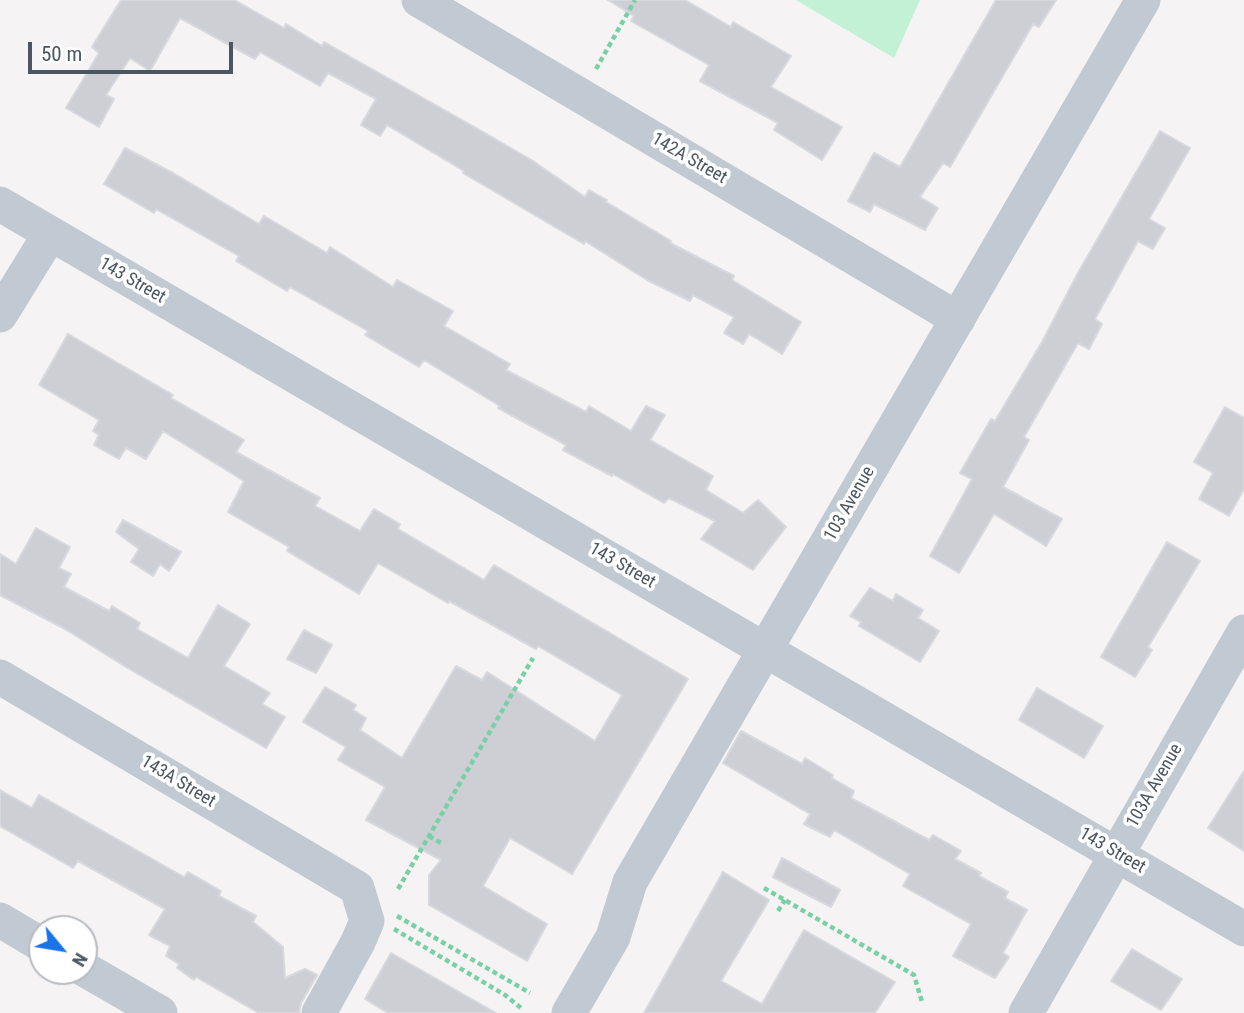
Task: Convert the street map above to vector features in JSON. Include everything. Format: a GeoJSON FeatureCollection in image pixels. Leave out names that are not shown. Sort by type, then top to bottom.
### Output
{"type":"FeatureCollection","features":[{"type":"Feature","properties":{"kind":"street","name":"142A Street"},"geometry":{"type":"LineString","coordinates":[[419,0],[958,319]]}},
{"type":"Feature","properties":{"kind":"street","name":"103 Avenue"},"geometry":{"type":"LineString","coordinates":[[569,1013],[613,937],[630,882],[1143,0]]}},
{"type":"Feature","properties":{"kind":"street","name":"143 Street"},"geometry":{"type":"LineString","coordinates":[[0,204],[1244,929]]}},
{"type":"Feature","properties":{"kind":"street"},"geometry":{"type":"LineString","coordinates":[[0,315],[50,234]]}},
{"type":"Feature","properties":{"kind":"street","name":"103A Avenue"},"geometry":{"type":"LineString","coordinates":[[1026,1013],[1244,632]]}},
{"type":"Feature","properties":{"kind":"street","name":"143A Street"},"geometry":{"type":"LineString","coordinates":[[0,677],[357,888],[367,921],[319,1013]]}},
{"type":"Feature","properties":{"kind":"street"},"geometry":{"type":"LineString","coordinates":[[0,920],[28,937]]}},
{"type":"Feature","properties":{"kind":"street"},"geometry":{"type":"LineString","coordinates":[[98,977],[160,1013]]}},
{"type":"Feature","properties":{"kind":"path"},"geometry":{"type":"LineString","coordinates":[[590,79],[635,0]]}},
{"type":"Feature","properties":{"kind":"path"},"geometry":{"type":"LineString","coordinates":[[398,889],[533,658]]}},
{"type":"Feature","properties":{"kind":"path"},"geometry":{"type":"LineString","coordinates":[[429,835],[443,844]]}},
{"type":"Feature","properties":{"kind":"path"},"geometry":{"type":"LineString","coordinates":[[764,888],[914,975],[922,1002]]}},
{"type":"Feature","properties":{"kind":"path"},"geometry":{"type":"LineString","coordinates":[[778,911],[785,900]]}},
{"type":"Feature","properties":{"kind":"path"},"geometry":{"type":"LineString","coordinates":[[397,916],[530,993]]}},
{"type":"Feature","properties":{"kind":"path"},"geometry":{"type":"LineString","coordinates":[[389,926],[505,995],[521,1008]]}},
{"type":"Feature","properties":{"kind":"green space"},"geometry":{"type":"Polygon","coordinates":[[[796,0],[920,0],[894,58],[796,0]]]}},
{"type":"Feature","properties":{"kind":"building"},"geometry":{"type":"Polygon","coordinates":[[[121,0],[234,0],[284,28],[286,24],[322,46],[324,42],[485,133],[533,161],[585,197],[589,190],[607,200],[606,202],[671,241],[670,243],[734,276],[732,280],[801,322],[782,354],[749,334],[743,344],[724,333],[734,317],[693,295],[690,301],[647,280],[585,241],[584,244],[463,173],[464,171],[387,125],[380,136],[361,125],[376,99],[328,73],[320,86],[260,52],[255,59],[180,18],[150,71],[130,58],[106,95],[114,99],[99,127],[66,108],[99,53],[92,47],[121,0]]]}},
{"type":"Feature","properties":{"kind":"building"},"geometry":{"type":"Polygon","coordinates":[[[608,0],[685,0],[731,27],[733,22],[791,56],[771,87],[842,127],[822,160],[774,130],[778,123],[700,81],[709,65],[631,21],[634,16],[608,0]]]}},
{"type":"Feature","properties":{"kind":"building"},"geometry":{"type":"Polygon","coordinates":[[[996,0],[1056,0],[1039,27],[1033,24],[950,167],[943,163],[920,197],[938,208],[925,230],[874,204],[870,212],[848,201],[874,153],[900,167],[996,0]]]}},
{"type":"Feature","properties":{"kind":"building"},"geometry":{"type":"Polygon","coordinates":[[[1160,131],[1190,148],[1149,219],[1165,228],[1153,249],[1138,241],[1095,319],[1102,324],[1089,349],[1078,343],[1024,437],[1029,440],[1003,487],[1062,519],[1046,546],[994,514],[959,573],[930,556],[972,479],[960,473],[991,419],[995,421],[1042,342],[1079,271],[1160,131]]]}},
{"type":"Feature","properties":{"kind":"building"},"geometry":{"type":"Polygon","coordinates":[[[125,148],[259,224],[264,216],[327,253],[330,247],[393,287],[397,280],[453,311],[444,326],[510,364],[506,370],[586,412],[589,406],[631,431],[646,406],[665,415],[650,440],[713,476],[706,490],[743,513],[758,500],[786,527],[753,570],[701,539],[715,521],[669,498],[664,503],[563,450],[566,445],[498,408],[500,406],[424,360],[419,367],[365,335],[368,331],[290,287],[287,291],[236,261],[239,256],[156,209],[154,213],[104,184],[125,148]]]}},
{"type":"Feature","properties":{"kind":"building"},"geometry":{"type":"Polygon","coordinates":[[[68,334],[244,440],[236,452],[320,498],[315,506],[360,531],[374,509],[400,524],[398,529],[484,580],[494,565],[688,679],[572,874],[510,838],[483,886],[547,924],[527,961],[429,905],[429,875],[441,860],[366,820],[385,787],[338,760],[346,747],[303,722],[325,687],[356,705],[353,710],[366,718],[360,730],[402,758],[456,666],[482,680],[487,672],[595,741],[622,695],[538,646],[536,649],[378,563],[359,594],[287,551],[289,547],[228,512],[244,481],[163,431],[146,459],[126,448],[119,459],[94,445],[99,435],[93,431],[99,420],[39,385],[68,334]]]}},
{"type":"Feature","properties":{"kind":"building"},"geometry":{"type":"Polygon","coordinates":[[[1225,407],[1244,418],[1244,489],[1229,516],[1199,499],[1213,473],[1194,462],[1225,407]]]}},
{"type":"Feature","properties":{"kind":"building"},"geometry":{"type":"Polygon","coordinates":[[[123,520],[181,552],[169,571],[160,564],[153,576],[131,562],[139,549],[116,532],[123,520]]]}},
{"type":"Feature","properties":{"kind":"building"},"geometry":{"type":"Polygon","coordinates":[[[36,528],[70,547],[59,568],[71,574],[64,587],[109,611],[112,606],[140,623],[137,629],[188,658],[218,605],[250,624],[224,666],[270,693],[262,704],[285,717],[266,748],[65,629],[0,595],[0,554],[16,564],[36,528]]]}},
{"type":"Feature","properties":{"kind":"building"},"geometry":{"type":"Polygon","coordinates":[[[1167,542],[1200,561],[1148,647],[1152,650],[1135,677],[1101,657],[1167,542]]]}},
{"type":"Feature","properties":{"kind":"building"},"geometry":{"type":"Polygon","coordinates":[[[870,588],[893,601],[896,594],[923,610],[918,618],[939,631],[920,662],[859,626],[861,622],[850,616],[870,588]]]}},
{"type":"Feature","properties":{"kind":"building"},"geometry":{"type":"Polygon","coordinates":[[[304,630],[332,645],[316,673],[287,659],[304,630]]]}},
{"type":"Feature","properties":{"kind":"building"},"geometry":{"type":"Polygon","coordinates":[[[1037,688],[1103,726],[1084,758],[1019,720],[1037,688]]]}},
{"type":"Feature","properties":{"kind":"building"},"geometry":{"type":"Polygon","coordinates":[[[741,731],[802,764],[805,758],[854,791],[851,798],[929,840],[933,835],[961,851],[955,859],[1008,892],[1005,898],[1027,910],[1003,953],[1009,957],[995,978],[953,956],[971,924],[903,886],[910,874],[834,830],[830,837],[804,824],[810,814],[723,763],[741,731]]]}},
{"type":"Feature","properties":{"kind":"building"},"geometry":{"type":"Polygon","coordinates":[[[1244,771],[1244,851],[1208,828],[1244,771]]]}},
{"type":"Feature","properties":{"kind":"building"},"geometry":{"type":"Polygon","coordinates":[[[0,790],[32,808],[39,795],[184,877],[188,872],[221,891],[219,896],[256,916],[253,922],[283,947],[285,978],[305,969],[317,975],[301,1003],[299,1013],[259,1013],[196,977],[194,980],[177,968],[179,964],[166,956],[170,946],[149,935],[165,909],[78,861],[73,868],[0,826],[0,790]]]}},
{"type":"Feature","properties":{"kind":"building"},"geometry":{"type":"Polygon","coordinates":[[[782,858],[840,890],[831,907],[773,877],[782,858]]]}},
{"type":"Feature","properties":{"kind":"building"},"geometry":{"type":"Polygon","coordinates":[[[723,872],[769,900],[721,981],[762,1004],[804,930],[895,982],[875,1013],[644,1013],[723,872]]]}},
{"type":"Feature","properties":{"kind":"building"},"geometry":{"type":"Polygon","coordinates":[[[1132,949],[1182,979],[1161,1010],[1111,981],[1132,949]]]}},
{"type":"Feature","properties":{"kind":"building"},"geometry":{"type":"Polygon","coordinates":[[[391,953],[496,1013],[388,1013],[365,999],[391,953]]]}}]}
